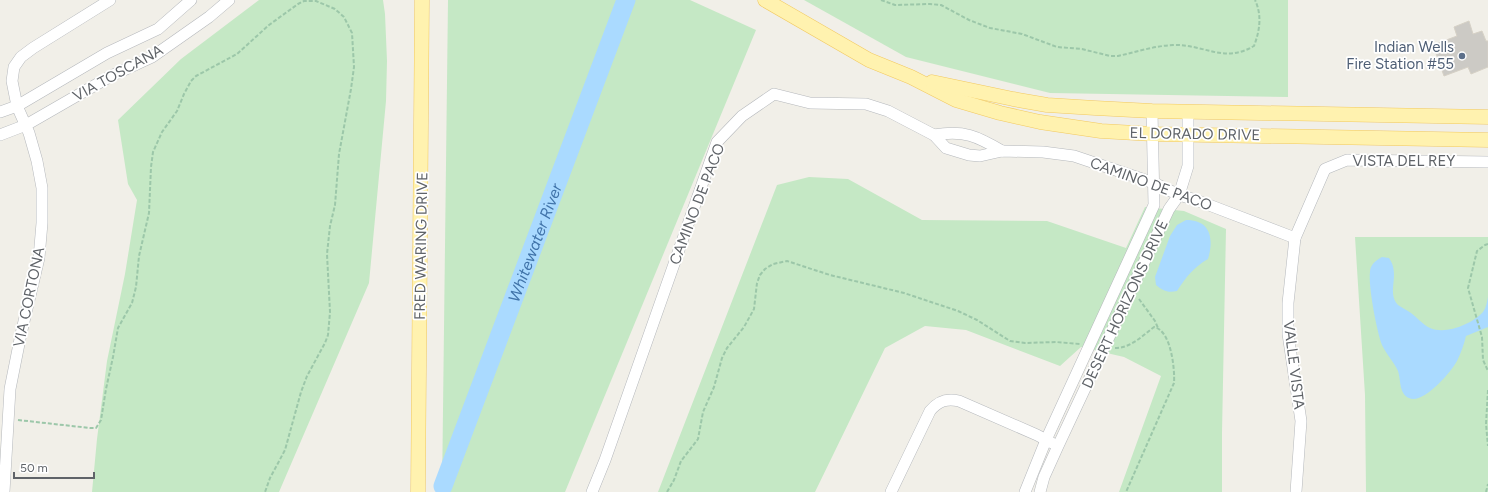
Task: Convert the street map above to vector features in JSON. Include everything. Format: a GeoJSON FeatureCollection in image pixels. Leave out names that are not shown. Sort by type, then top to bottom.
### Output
{"type":"FeatureCollection","features":[{"type":"Feature","properties":{"kind":"main road","name":"FRED WARING DRIVE"},"geometry":{"type":"LineString","coordinates":[[418,492],[422,0]]}},
{"type":"Feature","properties":{"kind":"main road","name":"EL DORADO DRIVE"},"geometry":{"type":"LineString","coordinates":[[765,0],[869,60],[910,77],[956,100],[1000,113],[1040,122],[1101,131],[1153,134],[1488,140]]}},
{"type":"Feature","properties":{"kind":"main road","name":"EL DORADO DRIVE"},"geometry":{"type":"LineString","coordinates":[[910,77],[1013,100],[1047,105],[1152,111],[1488,118]]}},
{"type":"Feature","properties":{"kind":"main road"},"geometry":{"type":"LineString","coordinates":[[1468,139],[1469,117]]}},
{"type":"Feature","properties":{"kind":"street","name":"VIA CORTONA"},"geometry":{"type":"LineString","coordinates":[[4,492],[10,389],[39,258],[42,223],[42,188],[37,161],[26,125],[18,106],[12,81],[14,67],[21,57],[110,0]]}},
{"type":"Feature","properties":{"kind":"street","name":"VIA TOSCANA"},"geometry":{"type":"LineString","coordinates":[[0,112],[18,106],[107,53],[158,29],[191,0]]}},
{"type":"Feature","properties":{"kind":"street","name":"VIA TOSCANA"},"geometry":{"type":"LineString","coordinates":[[0,135],[26,125],[111,76],[152,57],[209,17],[229,0]]}},
{"type":"Feature","properties":{"kind":"street","name":"CAMINO DE PACO"},"geometry":{"type":"LineString","coordinates":[[592,492],[605,460],[717,142],[742,116],[774,94],[810,103],[866,104],[888,111],[934,135],[946,148],[969,155],[980,156],[1002,151],[1043,152],[1074,156],[1154,183],[1179,195],[1196,200],[1295,238]]}},
{"type":"Feature","properties":{"kind":"street","name":"DESERT HORIZONS DRIVE"},"geometry":{"type":"LineString","coordinates":[[1025,492],[1046,440],[1154,205],[1152,111]]}},
{"type":"Feature","properties":{"kind":"street","name":"DESERT HORIZONS DRIVE"},"geometry":{"type":"LineString","coordinates":[[1040,492],[1044,477],[1058,446],[1169,209],[1179,195],[1188,166],[1188,111]]}},
{"type":"Feature","properties":{"kind":"street","name":"CAMINO DE PACO"},"geometry":{"type":"LineString","coordinates":[[934,135],[950,133],[975,136],[1002,151]]}},
{"type":"Feature","properties":{"kind":"street","name":"VISTA DEL REY"},"geometry":{"type":"LineString","coordinates":[[1295,238],[1325,169],[1347,160],[1488,162]]}},
{"type":"Feature","properties":{"kind":"street","name":"VALLE VISTA"},"geometry":{"type":"LineString","coordinates":[[1295,238],[1288,303],[1288,334],[1301,421],[1296,492]]}},
{"type":"Feature","properties":{"kind":"street"},"geometry":{"type":"LineString","coordinates":[[891,492],[930,411],[940,402],[952,399],[959,401],[1058,446]]}},
{"type":"Feature","properties":{"kind":"path"},"geometry":{"type":"LineString","coordinates":[[882,0],[895,5],[940,5],[969,20],[990,28],[1022,34],[1057,47],[1082,49],[1110,56],[1118,56],[1171,45],[1192,46],[1214,53],[1225,54],[1245,51],[1254,46],[1258,34],[1260,20],[1255,0]]}},
{"type":"Feature","properties":{"kind":"path"},"geometry":{"type":"LineString","coordinates":[[9,422],[90,428],[97,426],[101,420],[118,328],[132,303],[136,287],[139,256],[149,214],[150,167],[156,142],[177,111],[191,81],[196,76],[238,54],[269,25],[298,4],[304,1],[316,1],[335,9],[344,17],[349,25],[353,39],[354,68],[352,89],[339,154],[335,205],[330,226],[327,254],[330,324],[325,343],[313,364],[302,392],[285,450],[264,492]]}},
{"type":"Feature","properties":{"kind":"path"},"geometry":{"type":"LineString","coordinates":[[1488,244],[1484,245],[1477,252],[1468,293],[1482,337],[1482,354],[1488,371]]}},
{"type":"Feature","properties":{"kind":"path"},"geometry":{"type":"LineString","coordinates":[[667,492],[674,480],[681,461],[698,439],[703,412],[714,387],[722,358],[727,348],[744,327],[754,309],[757,282],[760,275],[765,269],[773,264],[787,261],[830,275],[904,293],[964,314],[977,320],[1010,341],[1018,343],[1056,342],[1083,344]]}},
{"type":"Feature","properties":{"kind":"path"},"geometry":{"type":"LineString","coordinates":[[1126,492],[1174,384],[1174,372],[1170,351],[1164,333],[1158,328],[1142,301],[1131,292]]}},
{"type":"Feature","properties":{"kind":"path"},"geometry":{"type":"LineString","coordinates":[[1111,348],[1124,348],[1154,327],[1158,328]]}},
{"type":"Feature","properties":{"kind":"path"},"geometry":{"type":"LineString","coordinates":[[1488,390],[1486,424],[1488,446]]}},
{"type":"Feature","properties":{"kind":"path"},"geometry":{"type":"LineString","coordinates":[[1486,492],[1488,484]]}},
{"type":"Feature","properties":{"kind":"green space"},"geometry":{"type":"Polygon","coordinates":[[[259,0],[383,0],[387,61],[386,101],[369,283],[279,492],[92,492],[107,361],[125,274],[137,200],[128,184],[118,120],[181,59],[259,0]]]}},
{"type":"Feature","properties":{"kind":"green space"},"geometry":{"type":"Polygon","coordinates":[[[448,0],[690,0],[756,30],[565,492],[442,492],[448,0]]]}},
{"type":"Feature","properties":{"kind":"green space"},"geometry":{"type":"Polygon","coordinates":[[[804,0],[1288,0],[1288,97],[1050,93],[906,57],[804,0]]]}},
{"type":"Feature","properties":{"kind":"green space"},"geometry":{"type":"Polygon","coordinates":[[[809,177],[848,179],[922,220],[1047,221],[1126,248],[1145,207],[1184,211],[1226,229],[1222,492],[1119,492],[1161,376],[1124,357],[1081,347],[1060,366],[966,330],[925,326],[885,348],[815,492],[658,492],[777,185],[809,177]]]}},
{"type":"Feature","properties":{"kind":"green space"},"geometry":{"type":"Polygon","coordinates":[[[1355,237],[1488,237],[1488,492],[1366,492],[1365,395],[1355,237]]]}},
{"type":"Feature","properties":{"kind":"water"},"geometry":{"type":"Polygon","coordinates":[[[1186,220],[1201,223],[1206,227],[1209,232],[1211,244],[1210,252],[1208,259],[1191,273],[1177,291],[1166,291],[1156,285],[1155,277],[1170,236],[1177,225],[1186,220]]]}},
{"type":"Feature","properties":{"kind":"water"},"geometry":{"type":"Polygon","coordinates":[[[1382,257],[1389,258],[1392,264],[1394,271],[1393,295],[1398,305],[1430,328],[1436,330],[1451,329],[1472,321],[1483,312],[1486,307],[1488,297],[1488,327],[1466,336],[1454,366],[1429,392],[1422,397],[1415,399],[1409,398],[1403,393],[1398,371],[1382,345],[1373,309],[1370,272],[1374,263],[1382,257]]]}},
{"type":"Feature","properties":{"kind":"building","name":"Indian Wells Fire Station #55"},"geometry":{"type":"Polygon","coordinates":[[[1469,21],[1473,34],[1482,31],[1486,41],[1488,41],[1488,67],[1471,74],[1468,67],[1444,76],[1433,45],[1457,36],[1454,27],[1469,21]]]}},
{"type":"Feature","properties":{"kind":"waterway","name":"Whitewater River"},"geometry":{"type":"LineString","coordinates":[[443,486],[626,0]]}},
{"type":"Feature","properties":{"kind":"place","name":"Indian Wells Fire Station #55"},"geometry":{"type":"Point","coordinates":[1462,56]}}]}
